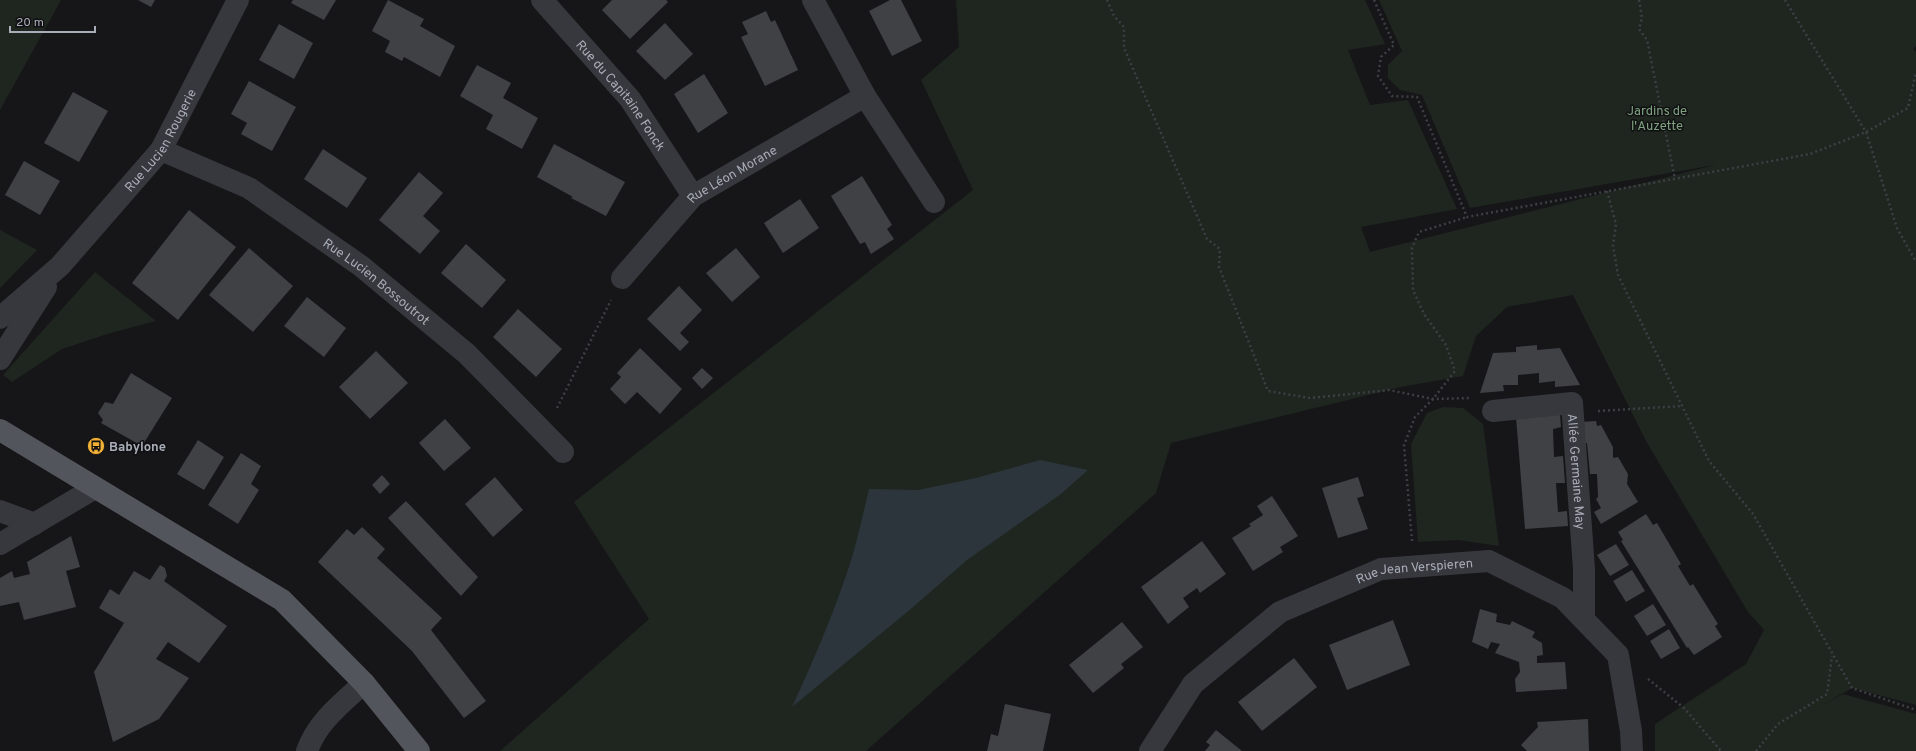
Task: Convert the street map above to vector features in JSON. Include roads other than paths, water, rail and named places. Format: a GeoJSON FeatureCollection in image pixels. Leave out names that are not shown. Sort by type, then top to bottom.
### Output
{"type":"FeatureCollection","features":[{"type":"Feature","properties":{"kind":"main road"},"geometry":{"type":"LineString","coordinates":[[0,430],[282,600],[364,683],[419,751]]}},
{"type":"Feature","properties":{"kind":"street","name":"Rue Lucien Rougerie"},"geometry":{"type":"LineString","coordinates":[[0,318],[60,266],[161,150],[238,0]]}},
{"type":"Feature","properties":{"kind":"street","name":"Rue du Capitaine Fonck"},"geometry":{"type":"LineString","coordinates":[[542,0],[630,99],[693,196]]}},
{"type":"Feature","properties":{"kind":"street"},"geometry":{"type":"LineString","coordinates":[[813,0],[865,96],[934,202]]}},
{"type":"Feature","properties":{"kind":"street","name":"Rue Léon Morane"},"geometry":{"type":"LineString","coordinates":[[622,278],[693,196],[865,96]]}},
{"type":"Feature","properties":{"kind":"street","name":"Rue Lucien Bossoutrot"},"geometry":{"type":"LineString","coordinates":[[161,150],[249,188],[361,266],[467,354],[563,452]]}},
{"type":"Feature","properties":{"kind":"street","name":"Rue Lucien Rougerie"},"geometry":{"type":"LineString","coordinates":[[0,359],[60,266]]}},
{"type":"Feature","properties":{"kind":"street","name":"Allée Germaine May"},"geometry":{"type":"LineString","coordinates":[[1493,411],[1572,403],[1584,569],[1584,619]]}},
{"type":"Feature","properties":{"kind":"street"},"geometry":{"type":"LineString","coordinates":[[0,544],[95,488]]}},
{"type":"Feature","properties":{"kind":"street"},"geometry":{"type":"LineString","coordinates":[[0,511],[35,524]]}},
{"type":"Feature","properties":{"kind":"street","name":"Rue Jean Verspieren"},"geometry":{"type":"LineString","coordinates":[[1150,751],[1193,684],[1280,612],[1381,569],[1489,561],[1564,598],[1618,655],[1631,731],[1632,751]]}},
{"type":"Feature","properties":{"kind":"street"},"geometry":{"type":"LineString","coordinates":[[307,751],[312,737],[331,714],[364,683]]}},
{"type":"Feature","properties":{"kind":"place","name":"Babylone"},"geometry":{"type":"Point","coordinates":[96,446]}},
{"type":"Feature","properties":{"kind":"park label","name":"Jardins de l'Auzette"},"geometry":{"type":"Point","coordinates":[1657,118]}}]}
